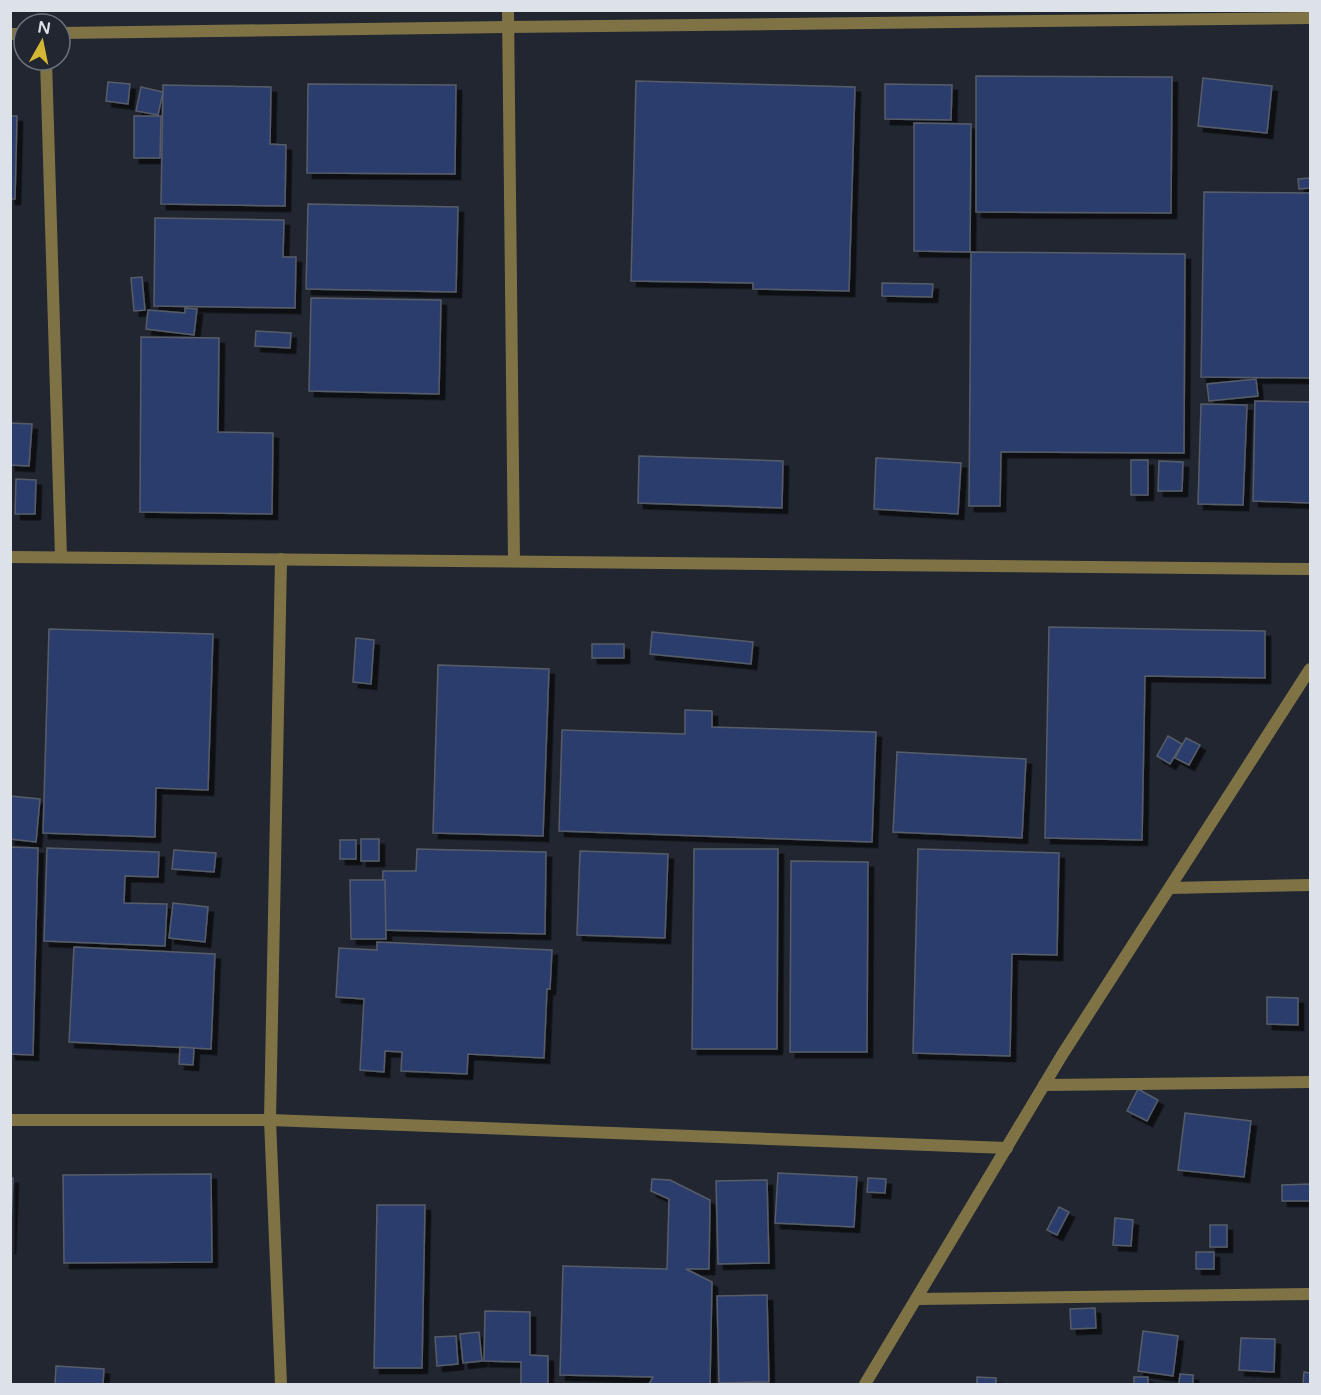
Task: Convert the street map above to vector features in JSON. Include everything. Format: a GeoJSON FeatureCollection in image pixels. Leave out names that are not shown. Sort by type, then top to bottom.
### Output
{"type":"FeatureCollection","features":[{"type":"Feature","properties":{"kind":"street"},"geometry":{"type":"LineString","coordinates":[[508,10],[514,561]]}},
{"type":"Feature","properties":{"kind":"street"},"geometry":{"type":"LineString","coordinates":[[72,33],[1311,18]]}},
{"type":"Feature","properties":{"kind":"street"},"geometry":{"type":"LineString","coordinates":[[46,72],[61,557]]}},
{"type":"Feature","properties":{"kind":"street"},"geometry":{"type":"LineString","coordinates":[[10,557],[1311,569]]}},
{"type":"Feature","properties":{"kind":"street"},"geometry":{"type":"LineString","coordinates":[[281,560],[270,1120],[281,1384]]}},
{"type":"Feature","properties":{"kind":"street"},"geometry":{"type":"LineString","coordinates":[[866,1384],[1044,1085],[1308,675]]}},
{"type":"Feature","properties":{"kind":"street"},"geometry":{"type":"LineString","coordinates":[[1170,888],[1311,885]]}},
{"type":"Feature","properties":{"kind":"street"},"geometry":{"type":"LineString","coordinates":[[1044,1085],[1311,1082]]}},
{"type":"Feature","properties":{"kind":"street"},"geometry":{"type":"LineString","coordinates":[[10,1120],[270,1120],[1007,1148]]}},
{"type":"Feature","properties":{"kind":"street"},"geometry":{"type":"LineString","coordinates":[[917,1299],[1311,1294]]}},
{"type":"Feature","properties":{"kind":"building"},"geometry":{"type":"Polygon","coordinates":[[[976,76],[1172,77],[1171,213],[976,212],[976,76]]]}},
{"type":"Feature","properties":{"kind":"building"},"geometry":{"type":"Polygon","coordinates":[[[1203,78],[1272,86],[1267,133],[1198,126],[1203,78]]]}},
{"type":"Feature","properties":{"kind":"building"},"geometry":{"type":"Polygon","coordinates":[[[636,81],[855,87],[849,291],[753,289],[753,283],[631,281],[636,81]]]}},
{"type":"Feature","properties":{"kind":"building"},"geometry":{"type":"Polygon","coordinates":[[[108,82],[130,84],[128,104],[106,101],[108,82]]]}},
{"type":"Feature","properties":{"kind":"building"},"geometry":{"type":"Polygon","coordinates":[[[308,84],[456,85],[455,174],[307,173],[308,84]]]}},
{"type":"Feature","properties":{"kind":"building"},"geometry":{"type":"Polygon","coordinates":[[[885,84],[952,85],[951,120],[885,119],[885,84]]]}},
{"type":"Feature","properties":{"kind":"building"},"geometry":{"type":"Polygon","coordinates":[[[163,85],[271,87],[270,144],[286,145],[285,206],[161,204],[163,85]]]}},
{"type":"Feature","properties":{"kind":"building"},"geometry":{"type":"Polygon","coordinates":[[[141,87],[163,92],[158,115],[136,111],[141,87]]]}},
{"type":"Feature","properties":{"kind":"building"},"geometry":{"type":"Polygon","coordinates":[[[10,116],[17,116],[15,199],[10,199],[10,116]]]}},
{"type":"Feature","properties":{"kind":"building"},"geometry":{"type":"Polygon","coordinates":[[[134,116],[161,116],[160,158],[134,158],[134,116]]]}},
{"type":"Feature","properties":{"kind":"building"},"geometry":{"type":"Polygon","coordinates":[[[914,123],[971,124],[970,252],[914,251],[914,123]]]}},
{"type":"Feature","properties":{"kind":"building"},"geometry":{"type":"Polygon","coordinates":[[[1310,178],[1310,188],[1299,189],[1298,179],[1310,178]]]}},
{"type":"Feature","properties":{"kind":"building"},"geometry":{"type":"Polygon","coordinates":[[[1204,192],[1310,193],[1310,378],[1201,377],[1204,192]]]}},
{"type":"Feature","properties":{"kind":"building"},"geometry":{"type":"Polygon","coordinates":[[[308,204],[458,207],[456,292],[306,289],[308,204]]]}},
{"type":"Feature","properties":{"kind":"building"},"geometry":{"type":"Polygon","coordinates":[[[155,218],[284,220],[283,257],[296,257],[295,308],[154,306],[155,218]]]}},
{"type":"Feature","properties":{"kind":"building"},"geometry":{"type":"Polygon","coordinates":[[[971,252],[1185,254],[1184,453],[1001,452],[1000,506],[969,506],[971,252]]]}},
{"type":"Feature","properties":{"kind":"building"},"geometry":{"type":"Polygon","coordinates":[[[142,277],[145,310],[134,311],[131,278],[142,277]]]}},
{"type":"Feature","properties":{"kind":"building"},"geometry":{"type":"Polygon","coordinates":[[[882,283],[933,284],[932,297],[882,296],[882,283]]]}},
{"type":"Feature","properties":{"kind":"building"},"geometry":{"type":"Polygon","coordinates":[[[311,298],[441,300],[439,394],[309,391],[311,298]]]}},
{"type":"Feature","properties":{"kind":"building"},"geometry":{"type":"Polygon","coordinates":[[[185,308],[197,309],[194,335],[146,329],[148,310],[185,313],[185,308]]]}},
{"type":"Feature","properties":{"kind":"building"},"geometry":{"type":"Polygon","coordinates":[[[256,331],[291,333],[290,348],[255,346],[256,331]]]}},
{"type":"Feature","properties":{"kind":"building"},"geometry":{"type":"Polygon","coordinates":[[[141,337],[219,338],[218,432],[273,433],[272,514],[140,512],[141,337]]]}},
{"type":"Feature","properties":{"kind":"building"},"geometry":{"type":"Polygon","coordinates":[[[1256,379],[1258,396],[1209,401],[1207,384],[1256,379]]]}},
{"type":"Feature","properties":{"kind":"building"},"geometry":{"type":"Polygon","coordinates":[[[1255,401],[1310,402],[1310,503],[1253,501],[1255,401]]]}},
{"type":"Feature","properties":{"kind":"building"},"geometry":{"type":"Polygon","coordinates":[[[1201,404],[1247,405],[1243,505],[1198,504],[1201,404]]]}},
{"type":"Feature","properties":{"kind":"building"},"geometry":{"type":"Polygon","coordinates":[[[10,423],[32,424],[29,466],[10,465],[10,423]]]}},
{"type":"Feature","properties":{"kind":"building"},"geometry":{"type":"Polygon","coordinates":[[[639,456],[783,461],[782,508],[638,503],[639,456]]]}},
{"type":"Feature","properties":{"kind":"building"},"geometry":{"type":"Polygon","coordinates":[[[876,458],[961,463],[958,514],[874,509],[876,458]]]}},
{"type":"Feature","properties":{"kind":"building"},"geometry":{"type":"Polygon","coordinates":[[[1131,460],[1148,460],[1148,495],[1131,495],[1131,460]]]}},
{"type":"Feature","properties":{"kind":"building"},"geometry":{"type":"Polygon","coordinates":[[[1159,461],[1183,462],[1182,491],[1158,491],[1159,461]]]}},
{"type":"Feature","properties":{"kind":"building"},"geometry":{"type":"Polygon","coordinates":[[[16,479],[36,480],[35,514],[15,514],[16,479]]]}},
{"type":"Feature","properties":{"kind":"building"},"geometry":{"type":"Polygon","coordinates":[[[1049,627],[1265,631],[1265,678],[1145,676],[1142,840],[1045,838],[1049,627]]]}},
{"type":"Feature","properties":{"kind":"building"},"geometry":{"type":"Polygon","coordinates":[[[49,629],[213,634],[208,790],[156,788],[155,837],[43,833],[49,629]]]}},
{"type":"Feature","properties":{"kind":"building"},"geometry":{"type":"Polygon","coordinates":[[[652,632],[753,642],[751,664],[650,654],[652,632]]]}},
{"type":"Feature","properties":{"kind":"building"},"geometry":{"type":"Polygon","coordinates":[[[356,638],[374,640],[371,684],[353,682],[356,638]]]}},
{"type":"Feature","properties":{"kind":"building"},"geometry":{"type":"Polygon","coordinates":[[[592,644],[624,644],[624,658],[592,658],[592,644]]]}},
{"type":"Feature","properties":{"kind":"building"},"geometry":{"type":"Polygon","coordinates":[[[438,665],[549,669],[543,836],[433,833],[438,665]]]}},
{"type":"Feature","properties":{"kind":"building"},"geometry":{"type":"Polygon","coordinates":[[[685,710],[712,711],[712,727],[876,732],[872,842],[559,831],[562,730],[685,734],[685,710]]]}},
{"type":"Feature","properties":{"kind":"building"},"geometry":{"type":"Polygon","coordinates":[[[1168,736],[1182,744],[1170,764],[1157,756],[1168,736]]]}},
{"type":"Feature","properties":{"kind":"building"},"geometry":{"type":"Polygon","coordinates":[[[1186,738],[1200,745],[1189,765],[1175,758],[1186,738]]]}},
{"type":"Feature","properties":{"kind":"building"},"geometry":{"type":"Polygon","coordinates":[[[897,752],[1026,759],[1022,838],[893,832],[897,752]]]}},
{"type":"Feature","properties":{"kind":"building"},"geometry":{"type":"Polygon","coordinates":[[[10,796],[40,799],[36,842],[10,839],[10,796]]]}},
{"type":"Feature","properties":{"kind":"building"},"geometry":{"type":"Polygon","coordinates":[[[361,839],[379,839],[379,861],[361,861],[361,839]]]}},
{"type":"Feature","properties":{"kind":"building"},"geometry":{"type":"Polygon","coordinates":[[[340,840],[356,840],[356,859],[340,859],[340,840]]]}},
{"type":"Feature","properties":{"kind":"building"},"geometry":{"type":"Polygon","coordinates":[[[10,847],[38,848],[33,1055],[10,1054],[10,847]]]}},
{"type":"Feature","properties":{"kind":"building"},"geometry":{"type":"Polygon","coordinates":[[[47,848],[159,852],[158,877],[125,876],[124,903],[167,904],[165,946],[44,941],[47,848]]]}},
{"type":"Feature","properties":{"kind":"building"},"geometry":{"type":"Polygon","coordinates":[[[417,849],[546,852],[545,934],[381,930],[383,871],[416,871],[417,849]]]}},
{"type":"Feature","properties":{"kind":"building"},"geometry":{"type":"Polygon","coordinates":[[[694,849],[778,849],[777,1049],[692,1049],[694,849]]]}},
{"type":"Feature","properties":{"kind":"building"},"geometry":{"type":"Polygon","coordinates":[[[918,849],[1059,853],[1057,955],[1012,954],[1010,1056],[913,1053],[918,849]]]}},
{"type":"Feature","properties":{"kind":"building"},"geometry":{"type":"Polygon","coordinates":[[[174,850],[216,853],[214,872],[172,869],[174,850]]]}},
{"type":"Feature","properties":{"kind":"building"},"geometry":{"type":"Polygon","coordinates":[[[580,851],[668,854],[665,938],[577,935],[580,851]]]}},
{"type":"Feature","properties":{"kind":"building"},"geometry":{"type":"Polygon","coordinates":[[[791,861],[868,862],[867,1052],[790,1052],[791,861]]]}},
{"type":"Feature","properties":{"kind":"building"},"geometry":{"type":"Polygon","coordinates":[[[350,880],[385,880],[386,939],[351,939],[350,880]]]}},
{"type":"Feature","properties":{"kind":"building"},"geometry":{"type":"Polygon","coordinates":[[[173,903],[208,907],[205,942],[169,938],[173,903]]]}},
{"type":"Feature","properties":{"kind":"building"},"geometry":{"type":"Polygon","coordinates":[[[377,942],[552,950],[550,989],[547,989],[544,1058],[468,1054],[467,1074],[401,1071],[402,1052],[385,1051],[384,1072],[360,1070],[364,999],[336,997],[339,948],[377,950],[377,942]]]}},
{"type":"Feature","properties":{"kind":"building"},"geometry":{"type":"Polygon","coordinates":[[[74,947],[215,954],[211,1049],[69,1042],[74,947]]]}},
{"type":"Feature","properties":{"kind":"building"},"geometry":{"type":"Polygon","coordinates":[[[1267,997],[1298,998],[1298,1025],[1267,1024],[1267,997]]]}},
{"type":"Feature","properties":{"kind":"building"},"geometry":{"type":"Polygon","coordinates":[[[180,1047],[194,1048],[193,1065],[179,1064],[180,1047]]]}},
{"type":"Feature","properties":{"kind":"building"},"geometry":{"type":"Polygon","coordinates":[[[1138,1089],[1158,1100],[1147,1121],[1127,1111],[1138,1089]]]}},
{"type":"Feature","properties":{"kind":"building"},"geometry":{"type":"Polygon","coordinates":[[[1185,1113],[1251,1121],[1244,1177],[1178,1170],[1185,1113]]]}},
{"type":"Feature","properties":{"kind":"building"},"geometry":{"type":"Polygon","coordinates":[[[778,1173],[857,1177],[854,1227],[775,1223],[778,1173]]]}},
{"type":"Feature","properties":{"kind":"building"},"geometry":{"type":"Polygon","coordinates":[[[211,1174],[212,1262],[64,1263],[63,1175],[211,1174]]]}},
{"type":"Feature","properties":{"kind":"building"},"geometry":{"type":"Polygon","coordinates":[[[10,1178],[13,1178],[10,1249],[10,1178]]]}},
{"type":"Feature","properties":{"kind":"building"},"geometry":{"type":"Polygon","coordinates":[[[868,1178],[886,1179],[885,1193],[867,1192],[868,1178]]]}},
{"type":"Feature","properties":{"kind":"building"},"geometry":{"type":"Polygon","coordinates":[[[652,1179],[670,1180],[710,1200],[709,1269],[686,1269],[712,1282],[710,1384],[649,1384],[653,1377],[560,1375],[563,1266],[667,1269],[669,1199],[651,1191],[652,1179]]]}},
{"type":"Feature","properties":{"kind":"building"},"geometry":{"type":"Polygon","coordinates":[[[767,1180],[769,1263],[718,1264],[716,1181],[767,1180]]]}},
{"type":"Feature","properties":{"kind":"building"},"geometry":{"type":"Polygon","coordinates":[[[1310,1184],[1310,1201],[1282,1201],[1282,1185],[1310,1184]]]}},
{"type":"Feature","properties":{"kind":"building"},"geometry":{"type":"Polygon","coordinates":[[[377,1205],[425,1205],[422,1368],[374,1368],[377,1205]]]}},
{"type":"Feature","properties":{"kind":"building"},"geometry":{"type":"Polygon","coordinates":[[[1059,1207],[1069,1212],[1057,1235],[1047,1230],[1059,1207]]]}},
{"type":"Feature","properties":{"kind":"building"},"geometry":{"type":"Polygon","coordinates":[[[1115,1218],[1133,1220],[1131,1246],[1113,1245],[1115,1218]]]}},
{"type":"Feature","properties":{"kind":"building"},"geometry":{"type":"Polygon","coordinates":[[[1210,1225],[1227,1225],[1227,1247],[1210,1247],[1210,1225]]]}},
{"type":"Feature","properties":{"kind":"building"},"geometry":{"type":"Polygon","coordinates":[[[1196,1252],[1214,1252],[1214,1269],[1196,1269],[1196,1252]]]}},
{"type":"Feature","properties":{"kind":"building"},"geometry":{"type":"Polygon","coordinates":[[[767,1295],[769,1382],[719,1383],[717,1296],[767,1295]]]}},
{"type":"Feature","properties":{"kind":"building"},"geometry":{"type":"Polygon","coordinates":[[[1095,1308],[1096,1328],[1071,1329],[1070,1309],[1095,1308]]]}},
{"type":"Feature","properties":{"kind":"building"},"geometry":{"type":"Polygon","coordinates":[[[485,1311],[530,1312],[530,1355],[548,1356],[548,1384],[521,1384],[521,1362],[484,1361],[485,1311]]]}},
{"type":"Feature","properties":{"kind":"building"},"geometry":{"type":"Polygon","coordinates":[[[1143,1331],[1178,1336],[1173,1376],[1138,1371],[1143,1331]]]}},
{"type":"Feature","properties":{"kind":"building"},"geometry":{"type":"Polygon","coordinates":[[[479,1332],[482,1361],[463,1363],[460,1334],[479,1332]]]}},
{"type":"Feature","properties":{"kind":"building"},"geometry":{"type":"Polygon","coordinates":[[[456,1336],[458,1364],[437,1366],[435,1337],[456,1336]]]}},
{"type":"Feature","properties":{"kind":"building"},"geometry":{"type":"Polygon","coordinates":[[[1241,1338],[1275,1339],[1274,1372],[1239,1370],[1241,1338]]]}},
{"type":"Feature","properties":{"kind":"building"},"geometry":{"type":"Polygon","coordinates":[[[56,1366],[104,1369],[103,1384],[55,1384],[56,1366]]]}},
{"type":"Feature","properties":{"kind":"building"},"geometry":{"type":"Polygon","coordinates":[[[1304,1372],[1310,1373],[1310,1384],[1303,1384],[1304,1372]]]}},
{"type":"Feature","properties":{"kind":"building"},"geometry":{"type":"Polygon","coordinates":[[[1180,1374],[1193,1375],[1193,1384],[1179,1384],[1180,1374]]]}},
{"type":"Feature","properties":{"kind":"building"},"geometry":{"type":"Polygon","coordinates":[[[977,1377],[996,1378],[996,1384],[977,1384],[977,1377]]]}},
{"type":"Feature","properties":{"kind":"building"},"geometry":{"type":"Polygon","coordinates":[[[1134,1377],[1148,1377],[1148,1384],[1134,1384],[1134,1377]]]}}]}
